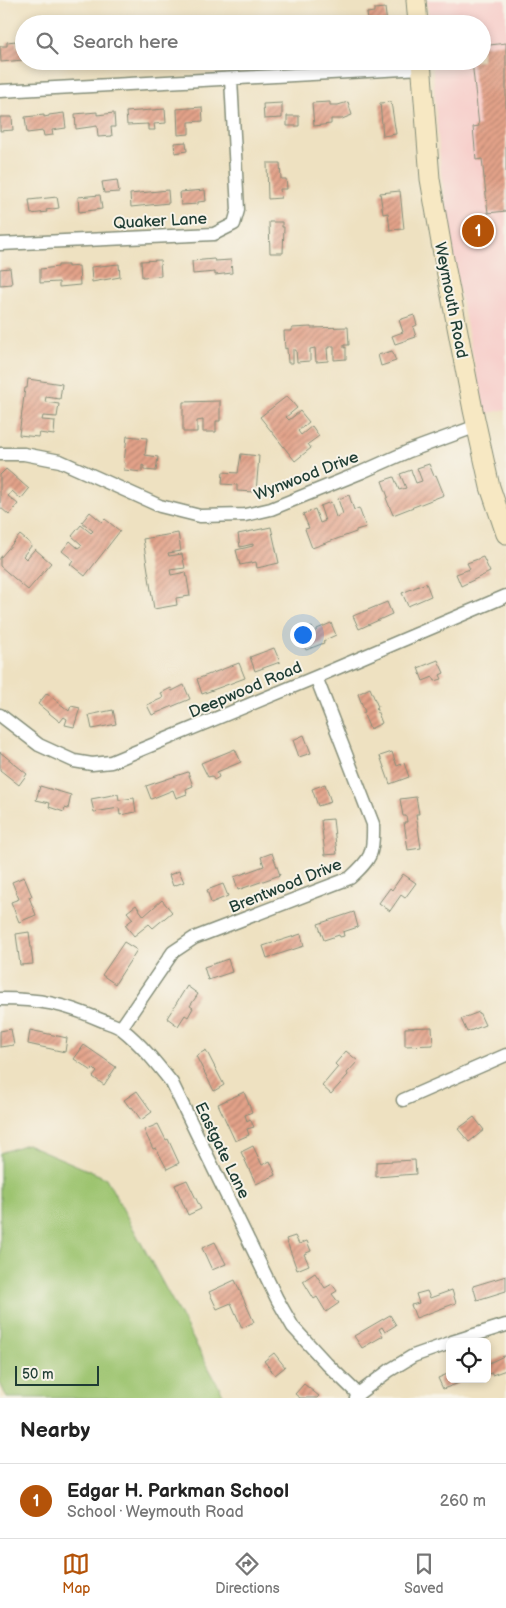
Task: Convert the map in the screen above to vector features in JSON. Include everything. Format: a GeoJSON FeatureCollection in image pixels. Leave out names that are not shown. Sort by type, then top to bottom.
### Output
{"type":"FeatureCollection","features":[{"type":"Feature","properties":{"kind":"street"},"geometry":{"type":"LineString","coordinates":[[416,0],[417,15]]}},
{"type":"Feature","properties":{"kind":"street"},"geometry":{"type":"LineString","coordinates":[[0,91],[231,79],[345,70]]}},
{"type":"Feature","properties":{"kind":"street","name":"Weymouth Road"},"geometry":{"type":"LineString","coordinates":[[421,70],[430,179],[477,426],[490,486],[506,534]]}},
{"type":"Feature","properties":{"kind":"street","name":"Quaker Lane"},"geometry":{"type":"LineString","coordinates":[[0,244],[214,234],[234,224],[238,210],[231,79]]}},
{"type":"Feature","properties":{"kind":"street","name":"Wynwood Drive"},"geometry":{"type":"LineString","coordinates":[[0,454],[24,454],[60,461],[160,506],[200,516],[245,515],[271,509],[362,472],[409,450],[477,426]]}},
{"type":"Feature","properties":{"kind":"street","name":"Deepwood Road"},"geometry":{"type":"LineString","coordinates":[[0,715],[39,745],[74,761],[92,764],[111,762],[316,678],[506,596]]}},
{"type":"Feature","properties":{"kind":"street","name":"Brentwood Drive"},"geometry":{"type":"LineString","coordinates":[[121,1028],[172,952],[194,938],[350,878],[366,863],[374,844],[373,824],[316,678]]}},
{"type":"Feature","properties":{"kind":"street","name":"Eastgate Lane"},"geometry":{"type":"LineString","coordinates":[[0,999],[26,999],[59,1004],[121,1028],[152,1058],[172,1083],[277,1299],[294,1327],[357,1396]]}},
{"type":"Feature","properties":{"kind":"street"},"geometry":{"type":"LineString","coordinates":[[403,1100],[506,1056]]}},
{"type":"Feature","properties":{"kind":"street"},"geometry":{"type":"LineString","coordinates":[[464,1338],[506,1325]]}},
{"type":"Feature","properties":{"kind":"street"},"geometry":{"type":"LineString","coordinates":[[357,1396],[390,1370],[413,1356],[446,1344]]}},
{"type":"Feature","properties":{"kind":"shaded area"},"geometry":{"type":"Polygon","coordinates":[[[427,0],[506,0],[506,409],[485,414],[459,289],[441,173],[433,70],[491,70],[491,15],[428,15],[427,0]]]}},
{"type":"Feature","properties":{"kind":"green space"},"geometry":{"type":"Polygon","coordinates":[[[27,1144],[106,1178],[225,1398],[7,1398],[0,1383],[0,1153],[27,1144]]]}},
{"type":"Feature","properties":{"kind":"building"},"geometry":{"type":"Polygon","coordinates":[[[385,8],[386,15],[367,15],[367,13],[374,12],[374,9],[385,8]]]}},
{"type":"Feature","properties":{"kind":"building"},"geometry":{"type":"Polygon","coordinates":[[[15,41],[15,61],[1,62],[0,46],[7,46],[7,42],[15,41]]]}},
{"type":"Feature","properties":{"kind":"building"},"geometry":{"type":"Polygon","coordinates":[[[506,43],[506,211],[488,213],[482,159],[476,160],[473,127],[479,126],[473,70],[491,70],[491,45],[506,43]]]}},
{"type":"Feature","properties":{"kind":"building"},"geometry":{"type":"Polygon","coordinates":[[[330,102],[330,105],[338,105],[348,102],[352,115],[342,119],[331,119],[331,124],[314,126],[312,103],[330,102]]]}},
{"type":"Feature","properties":{"kind":"building"},"geometry":{"type":"Polygon","coordinates":[[[391,102],[396,134],[383,136],[380,103],[391,102]]]}},
{"type":"Feature","properties":{"kind":"building"},"geometry":{"type":"Polygon","coordinates":[[[282,103],[282,118],[264,119],[263,104],[282,103]]]}},
{"type":"Feature","properties":{"kind":"building"},"geometry":{"type":"Polygon","coordinates":[[[202,107],[203,121],[189,122],[189,134],[178,135],[177,109],[202,107]]]}},
{"type":"Feature","properties":{"kind":"building"},"geometry":{"type":"Polygon","coordinates":[[[165,109],[166,123],[154,124],[155,130],[148,130],[148,124],[127,125],[126,112],[165,109]]]}},
{"type":"Feature","properties":{"kind":"building"},"geometry":{"type":"Polygon","coordinates":[[[97,112],[97,115],[114,113],[115,127],[111,127],[112,136],[98,137],[97,126],[76,129],[75,114],[97,112]]]}},
{"type":"Feature","properties":{"kind":"building"},"geometry":{"type":"Polygon","coordinates":[[[64,113],[66,128],[52,130],[53,135],[44,136],[43,131],[27,133],[25,117],[44,115],[44,117],[64,113]]]}},
{"type":"Feature","properties":{"kind":"building"},"geometry":{"type":"Polygon","coordinates":[[[287,116],[299,116],[299,126],[287,126],[287,116]]]}},
{"type":"Feature","properties":{"kind":"building"},"geometry":{"type":"Polygon","coordinates":[[[0,117],[12,117],[13,130],[0,131],[0,117]]]}},
{"type":"Feature","properties":{"kind":"building"},"geometry":{"type":"Polygon","coordinates":[[[186,142],[187,151],[175,153],[174,143],[186,142]]]}},
{"type":"Feature","properties":{"kind":"building"},"geometry":{"type":"Polygon","coordinates":[[[267,163],[280,163],[281,179],[286,179],[287,189],[280,189],[281,198],[268,199],[267,163]]]}},
{"type":"Feature","properties":{"kind":"building"},"geometry":{"type":"Polygon","coordinates":[[[117,180],[119,192],[104,193],[102,182],[117,180]]]}},
{"type":"Feature","properties":{"kind":"building"},"geometry":{"type":"Polygon","coordinates":[[[168,190],[169,203],[131,207],[130,194],[168,190]]]}},
{"type":"Feature","properties":{"kind":"building"},"geometry":{"type":"Polygon","coordinates":[[[205,190],[206,201],[198,202],[198,204],[181,205],[180,192],[205,190]]]}},
{"type":"Feature","properties":{"kind":"building"},"geometry":{"type":"Polygon","coordinates":[[[400,191],[404,229],[390,230],[388,213],[383,214],[380,193],[400,191]]]}},
{"type":"Feature","properties":{"kind":"building"},"geometry":{"type":"Polygon","coordinates":[[[100,195],[102,209],[79,212],[78,197],[100,195]]]}},
{"type":"Feature","properties":{"kind":"building"},"geometry":{"type":"Polygon","coordinates":[[[57,197],[59,208],[31,214],[29,200],[57,197]]]}},
{"type":"Feature","properties":{"kind":"building"},"geometry":{"type":"Polygon","coordinates":[[[269,222],[282,222],[282,227],[284,227],[283,253],[270,253],[269,222]]]}},
{"type":"Feature","properties":{"kind":"building"},"geometry":{"type":"Polygon","coordinates":[[[214,259],[215,261],[231,260],[232,273],[215,275],[215,272],[193,274],[192,261],[214,259]]]}},
{"type":"Feature","properties":{"kind":"building"},"geometry":{"type":"Polygon","coordinates":[[[160,260],[161,276],[142,277],[141,261],[160,260]]]}},
{"type":"Feature","properties":{"kind":"building"},"geometry":{"type":"Polygon","coordinates":[[[119,264],[120,277],[92,282],[91,267],[119,264]]]}},
{"type":"Feature","properties":{"kind":"building"},"geometry":{"type":"Polygon","coordinates":[[[58,265],[68,265],[68,267],[79,266],[80,285],[59,287],[59,282],[40,283],[40,269],[58,267],[58,265]]]}},
{"type":"Feature","properties":{"kind":"building"},"geometry":{"type":"Polygon","coordinates":[[[10,268],[12,284],[0,285],[0,269],[10,268]]]}},
{"type":"Feature","properties":{"kind":"building"},"geometry":{"type":"Polygon","coordinates":[[[414,315],[417,325],[413,327],[416,337],[395,344],[392,336],[403,332],[399,320],[414,315]]]}},
{"type":"Feature","properties":{"kind":"building"},"geometry":{"type":"Polygon","coordinates":[[[348,327],[349,345],[344,345],[344,348],[346,347],[346,359],[334,360],[334,346],[330,346],[330,348],[327,348],[328,361],[316,362],[315,348],[310,349],[310,361],[297,362],[296,350],[293,350],[293,363],[288,363],[284,331],[292,331],[292,328],[348,327]]]}},
{"type":"Feature","properties":{"kind":"building"},"geometry":{"type":"Polygon","coordinates":[[[392,351],[396,361],[381,366],[378,355],[392,351]]]}},
{"type":"Feature","properties":{"kind":"building"},"geometry":{"type":"Polygon","coordinates":[[[28,379],[62,384],[60,399],[46,397],[45,402],[59,404],[57,417],[43,416],[42,420],[55,421],[54,435],[39,433],[38,437],[19,435],[25,388],[27,388],[28,379]]]}},
{"type":"Feature","properties":{"kind":"building"},"geometry":{"type":"Polygon","coordinates":[[[287,396],[297,408],[286,417],[289,420],[300,411],[309,422],[298,431],[301,435],[312,426],[319,436],[308,444],[311,448],[295,461],[260,417],[287,396]]]}},
{"type":"Feature","properties":{"kind":"building"},"geometry":{"type":"Polygon","coordinates":[[[220,401],[220,421],[216,421],[216,432],[203,432],[203,420],[197,421],[197,432],[183,432],[183,402],[220,401]]]}},
{"type":"Feature","properties":{"kind":"building"},"geometry":{"type":"Polygon","coordinates":[[[127,436],[147,438],[145,455],[158,457],[156,471],[144,470],[142,465],[142,472],[124,470],[127,436]]]}},
{"type":"Feature","properties":{"kind":"building"},"geometry":{"type":"Polygon","coordinates":[[[241,454],[259,456],[256,492],[237,491],[237,485],[222,484],[223,472],[238,473],[241,454]]]}},
{"type":"Feature","properties":{"kind":"building"},"geometry":{"type":"Polygon","coordinates":[[[429,464],[434,476],[436,475],[444,495],[393,515],[382,481],[394,477],[399,490],[406,488],[400,474],[411,470],[416,483],[422,481],[417,468],[429,464]]]}},
{"type":"Feature","properties":{"kind":"building"},"geometry":{"type":"Polygon","coordinates":[[[6,469],[29,489],[21,499],[12,491],[8,496],[18,504],[9,515],[0,507],[0,475],[6,469]]]}},
{"type":"Feature","properties":{"kind":"building"},"geometry":{"type":"Polygon","coordinates":[[[349,495],[354,510],[359,508],[366,527],[312,548],[305,529],[309,528],[303,514],[315,509],[320,523],[325,521],[320,506],[331,502],[336,517],[343,514],[338,499],[349,495]]]}},
{"type":"Feature","properties":{"kind":"building"},"geometry":{"type":"Polygon","coordinates":[[[90,512],[102,522],[105,519],[120,531],[85,576],[70,564],[73,560],[62,551],[70,541],[78,548],[82,545],[72,536],[81,525],[91,533],[93,531],[82,522],[90,512]]]}},
{"type":"Feature","properties":{"kind":"building"},"geometry":{"type":"Polygon","coordinates":[[[271,527],[279,563],[257,568],[256,562],[240,565],[236,550],[253,546],[253,544],[240,547],[238,534],[271,527]]]}},
{"type":"Feature","properties":{"kind":"building"},"geometry":{"type":"Polygon","coordinates":[[[178,533],[181,551],[168,553],[169,556],[182,554],[185,568],[170,570],[171,575],[186,572],[190,596],[176,598],[177,605],[154,609],[143,539],[178,533]]]}},
{"type":"Feature","properties":{"kind":"building"},"geometry":{"type":"Polygon","coordinates":[[[20,535],[32,545],[23,556],[26,559],[35,549],[51,563],[28,590],[0,566],[0,558],[20,535]]]}},
{"type":"Feature","properties":{"kind":"building"},"geometry":{"type":"Polygon","coordinates":[[[483,557],[490,572],[461,586],[456,574],[470,569],[467,563],[483,557]]]}},
{"type":"Feature","properties":{"kind":"building"},"geometry":{"type":"Polygon","coordinates":[[[426,583],[431,596],[408,606],[402,593],[426,583]]]}},
{"type":"Feature","properties":{"kind":"building"},"geometry":{"type":"Polygon","coordinates":[[[387,602],[392,614],[359,629],[353,616],[387,602]]]}},
{"type":"Feature","properties":{"kind":"building"},"geometry":{"type":"Polygon","coordinates":[[[331,623],[336,635],[323,641],[324,643],[306,650],[301,638],[306,635],[304,630],[312,627],[314,632],[331,623]]]}},
{"type":"Feature","properties":{"kind":"building"},"geometry":{"type":"Polygon","coordinates":[[[274,648],[280,662],[255,671],[250,657],[274,648]]]}},
{"type":"Feature","properties":{"kind":"building"},"geometry":{"type":"Polygon","coordinates":[[[438,660],[444,673],[440,675],[442,679],[435,681],[433,677],[423,681],[418,668],[438,660]]]}},
{"type":"Feature","properties":{"kind":"building"},"geometry":{"type":"Polygon","coordinates":[[[239,663],[245,678],[202,694],[197,679],[239,663]]]}},
{"type":"Feature","properties":{"kind":"building"},"geometry":{"type":"Polygon","coordinates":[[[184,685],[190,699],[152,715],[147,705],[163,698],[161,693],[171,688],[172,691],[184,685]]]}},
{"type":"Feature","properties":{"kind":"building"},"geometry":{"type":"Polygon","coordinates":[[[370,688],[382,723],[370,729],[358,694],[370,688]]]}},
{"type":"Feature","properties":{"kind":"building"},"geometry":{"type":"Polygon","coordinates":[[[47,693],[69,711],[71,706],[80,708],[74,727],[65,725],[67,719],[64,717],[60,722],[38,704],[47,693]]]}},
{"type":"Feature","properties":{"kind":"building"},"geometry":{"type":"Polygon","coordinates":[[[113,710],[116,724],[92,729],[89,715],[113,710]]]}},
{"type":"Feature","properties":{"kind":"building"},"geometry":{"type":"Polygon","coordinates":[[[304,735],[311,753],[299,757],[293,740],[304,735]]]}},
{"type":"Feature","properties":{"kind":"building"},"geometry":{"type":"Polygon","coordinates":[[[235,749],[241,762],[217,772],[219,777],[214,780],[212,776],[208,777],[201,763],[235,749]]]}},
{"type":"Feature","properties":{"kind":"building"},"geometry":{"type":"Polygon","coordinates":[[[0,752],[27,774],[19,785],[0,770],[0,752]]]}},
{"type":"Feature","properties":{"kind":"building"},"geometry":{"type":"Polygon","coordinates":[[[392,752],[397,766],[404,763],[409,777],[390,784],[380,756],[392,752]]]}},
{"type":"Feature","properties":{"kind":"building"},"geometry":{"type":"Polygon","coordinates":[[[188,772],[193,786],[186,789],[187,794],[176,798],[173,790],[151,799],[146,786],[188,772]]]}},
{"type":"Feature","properties":{"kind":"building"},"geometry":{"type":"Polygon","coordinates":[[[325,784],[331,802],[318,806],[312,789],[325,784]]]}},
{"type":"Feature","properties":{"kind":"building"},"geometry":{"type":"Polygon","coordinates":[[[40,786],[71,795],[68,809],[65,808],[64,812],[49,807],[50,803],[36,800],[40,786]]]}},
{"type":"Feature","properties":{"kind":"building"},"geometry":{"type":"Polygon","coordinates":[[[118,794],[119,800],[134,798],[136,812],[120,815],[119,808],[94,812],[91,799],[118,794]]]}},
{"type":"Feature","properties":{"kind":"building"},"geometry":{"type":"Polygon","coordinates":[[[416,797],[419,814],[416,814],[421,848],[408,850],[404,822],[407,822],[406,816],[403,816],[400,799],[416,797]]]}},
{"type":"Feature","properties":{"kind":"building"},"geometry":{"type":"Polygon","coordinates":[[[333,819],[337,854],[325,855],[321,820],[333,819]]]}},
{"type":"Feature","properties":{"kind":"building"},"geometry":{"type":"Polygon","coordinates":[[[272,853],[280,875],[238,890],[234,877],[264,866],[261,857],[272,853]]]}},
{"type":"Feature","properties":{"kind":"building"},"geometry":{"type":"Polygon","coordinates":[[[179,871],[184,882],[173,886],[169,875],[179,871]]]}},
{"type":"Feature","properties":{"kind":"building"},"geometry":{"type":"Polygon","coordinates":[[[403,874],[416,883],[405,898],[401,895],[390,911],[379,903],[390,888],[392,890],[403,874]]]}},
{"type":"Feature","properties":{"kind":"building"},"geometry":{"type":"Polygon","coordinates":[[[24,877],[32,896],[29,897],[36,915],[19,922],[11,902],[19,899],[12,882],[24,877]]]}},
{"type":"Feature","properties":{"kind":"building"},"geometry":{"type":"Polygon","coordinates":[[[223,884],[228,896],[211,903],[207,890],[223,884]]]}},
{"type":"Feature","properties":{"kind":"building"},"geometry":{"type":"Polygon","coordinates":[[[162,900],[172,912],[153,928],[149,924],[134,936],[125,925],[133,919],[127,912],[136,905],[144,916],[162,900]]]}},
{"type":"Feature","properties":{"kind":"building"},"geometry":{"type":"Polygon","coordinates":[[[354,912],[358,927],[343,932],[344,936],[340,937],[339,935],[324,940],[318,924],[354,912]]]}},
{"type":"Feature","properties":{"kind":"building"},"geometry":{"type":"Polygon","coordinates":[[[29,932],[33,964],[20,965],[16,934],[29,932]]]}},
{"type":"Feature","properties":{"kind":"building"},"geometry":{"type":"Polygon","coordinates":[[[301,934],[304,946],[267,958],[263,946],[301,934]]]}},
{"type":"Feature","properties":{"kind":"building"},"geometry":{"type":"Polygon","coordinates":[[[124,942],[137,950],[115,984],[102,975],[124,942]]]}},
{"type":"Feature","properties":{"kind":"building"},"geometry":{"type":"Polygon","coordinates":[[[228,959],[232,972],[208,980],[204,967],[228,959]]]}},
{"type":"Feature","properties":{"kind":"building"},"geometry":{"type":"Polygon","coordinates":[[[187,986],[198,994],[190,1006],[193,1008],[188,1017],[185,1015],[178,1026],[167,1018],[187,986]]]}},
{"type":"Feature","properties":{"kind":"building"},"geometry":{"type":"Polygon","coordinates":[[[479,1012],[485,1025],[467,1032],[461,1019],[479,1012]]]}},
{"type":"Feature","properties":{"kind":"building"},"geometry":{"type":"Polygon","coordinates":[[[432,1027],[433,1045],[405,1046],[405,1028],[432,1027]]]}},
{"type":"Feature","properties":{"kind":"building"},"geometry":{"type":"Polygon","coordinates":[[[11,1029],[14,1045],[0,1047],[0,1031],[11,1029]]]}},
{"type":"Feature","properties":{"kind":"building"},"geometry":{"type":"Polygon","coordinates":[[[30,1030],[67,1038],[65,1052],[28,1044],[30,1030]]]}},
{"type":"Feature","properties":{"kind":"building"},"geometry":{"type":"Polygon","coordinates":[[[84,1045],[116,1067],[104,1085],[93,1077],[97,1072],[93,1068],[92,1071],[74,1059],[84,1045]]]}},
{"type":"Feature","properties":{"kind":"building"},"geometry":{"type":"Polygon","coordinates":[[[206,1050],[224,1085],[214,1091],[196,1056],[206,1050]]]}},
{"type":"Feature","properties":{"kind":"building"},"geometry":{"type":"Polygon","coordinates":[[[346,1051],[358,1061],[331,1094],[322,1086],[338,1067],[335,1064],[346,1051]]]}},
{"type":"Feature","properties":{"kind":"building"},"geometry":{"type":"Polygon","coordinates":[[[137,1091],[152,1112],[141,1120],[132,1107],[130,1108],[124,1100],[137,1091]]]}},
{"type":"Feature","properties":{"kind":"building"},"geometry":{"type":"Polygon","coordinates":[[[244,1092],[252,1112],[245,1115],[247,1121],[250,1119],[254,1127],[247,1129],[249,1135],[235,1141],[218,1104],[244,1092]]]}},
{"type":"Feature","properties":{"kind":"building"},"geometry":{"type":"Polygon","coordinates":[[[474,1117],[484,1130],[469,1142],[458,1129],[474,1117]]]}},
{"type":"Feature","properties":{"kind":"building"},"geometry":{"type":"Polygon","coordinates":[[[158,1124],[166,1140],[168,1139],[179,1163],[167,1169],[156,1148],[153,1149],[144,1130],[158,1124]]]}},
{"type":"Feature","properties":{"kind":"building"},"geometry":{"type":"Polygon","coordinates":[[[253,1146],[262,1165],[270,1161],[276,1175],[256,1184],[241,1152],[253,1146]]]}},
{"type":"Feature","properties":{"kind":"building"},"geometry":{"type":"Polygon","coordinates":[[[415,1160],[416,1174],[376,1177],[376,1162],[415,1160]]]}},
{"type":"Feature","properties":{"kind":"building"},"geometry":{"type":"Polygon","coordinates":[[[187,1180],[201,1209],[188,1215],[175,1185],[187,1180]]]}},
{"type":"Feature","properties":{"kind":"building"},"geometry":{"type":"Polygon","coordinates":[[[295,1236],[299,1244],[307,1241],[311,1251],[304,1254],[309,1265],[297,1270],[286,1239],[295,1236]]]}},
{"type":"Feature","properties":{"kind":"building"},"geometry":{"type":"Polygon","coordinates":[[[215,1242],[226,1264],[212,1270],[202,1248],[215,1242]]]}},
{"type":"Feature","properties":{"kind":"building"},"geometry":{"type":"Polygon","coordinates":[[[315,1273],[325,1288],[332,1284],[337,1291],[332,1294],[339,1303],[326,1312],[317,1297],[314,1299],[303,1281],[315,1273]]]}},
{"type":"Feature","properties":{"kind":"building"},"geometry":{"type":"Polygon","coordinates":[[[506,1276],[506,1291],[477,1300],[473,1286],[506,1276]]]}},
{"type":"Feature","properties":{"kind":"building"},"geometry":{"type":"Polygon","coordinates":[[[235,1280],[254,1322],[242,1328],[231,1303],[217,1309],[209,1292],[235,1280]]]}},
{"type":"Feature","properties":{"kind":"building"},"geometry":{"type":"Polygon","coordinates":[[[452,1290],[456,1303],[416,1318],[411,1305],[419,1303],[416,1294],[427,1291],[430,1298],[452,1290]]]}},
{"type":"Feature","properties":{"kind":"building"},"geometry":{"type":"Polygon","coordinates":[[[390,1315],[396,1325],[385,1332],[382,1327],[379,1329],[383,1336],[362,1348],[354,1336],[390,1315]]]}},
{"type":"Feature","properties":{"kind":"building"},"geometry":{"type":"Polygon","coordinates":[[[274,1353],[285,1367],[275,1375],[264,1361],[274,1353]]]}},
{"type":"Feature","properties":{"kind":"building"},"geometry":{"type":"Polygon","coordinates":[[[506,1355],[506,1370],[492,1375],[491,1362],[506,1355]]]}},
{"type":"Feature","properties":{"kind":"building"},"geometry":{"type":"Polygon","coordinates":[[[446,1375],[446,1383],[459,1383],[443,1389],[438,1378],[446,1375]]]}},
{"type":"Feature","properties":{"kind":"building"},"geometry":{"type":"Polygon","coordinates":[[[304,1384],[319,1396],[317,1398],[300,1398],[295,1394],[304,1384]]]}},
{"type":"Feature","properties":{"kind":"place","name":"Edgar H. Parkman School"},"geometry":{"type":"Point","coordinates":[478,231]}}]}
